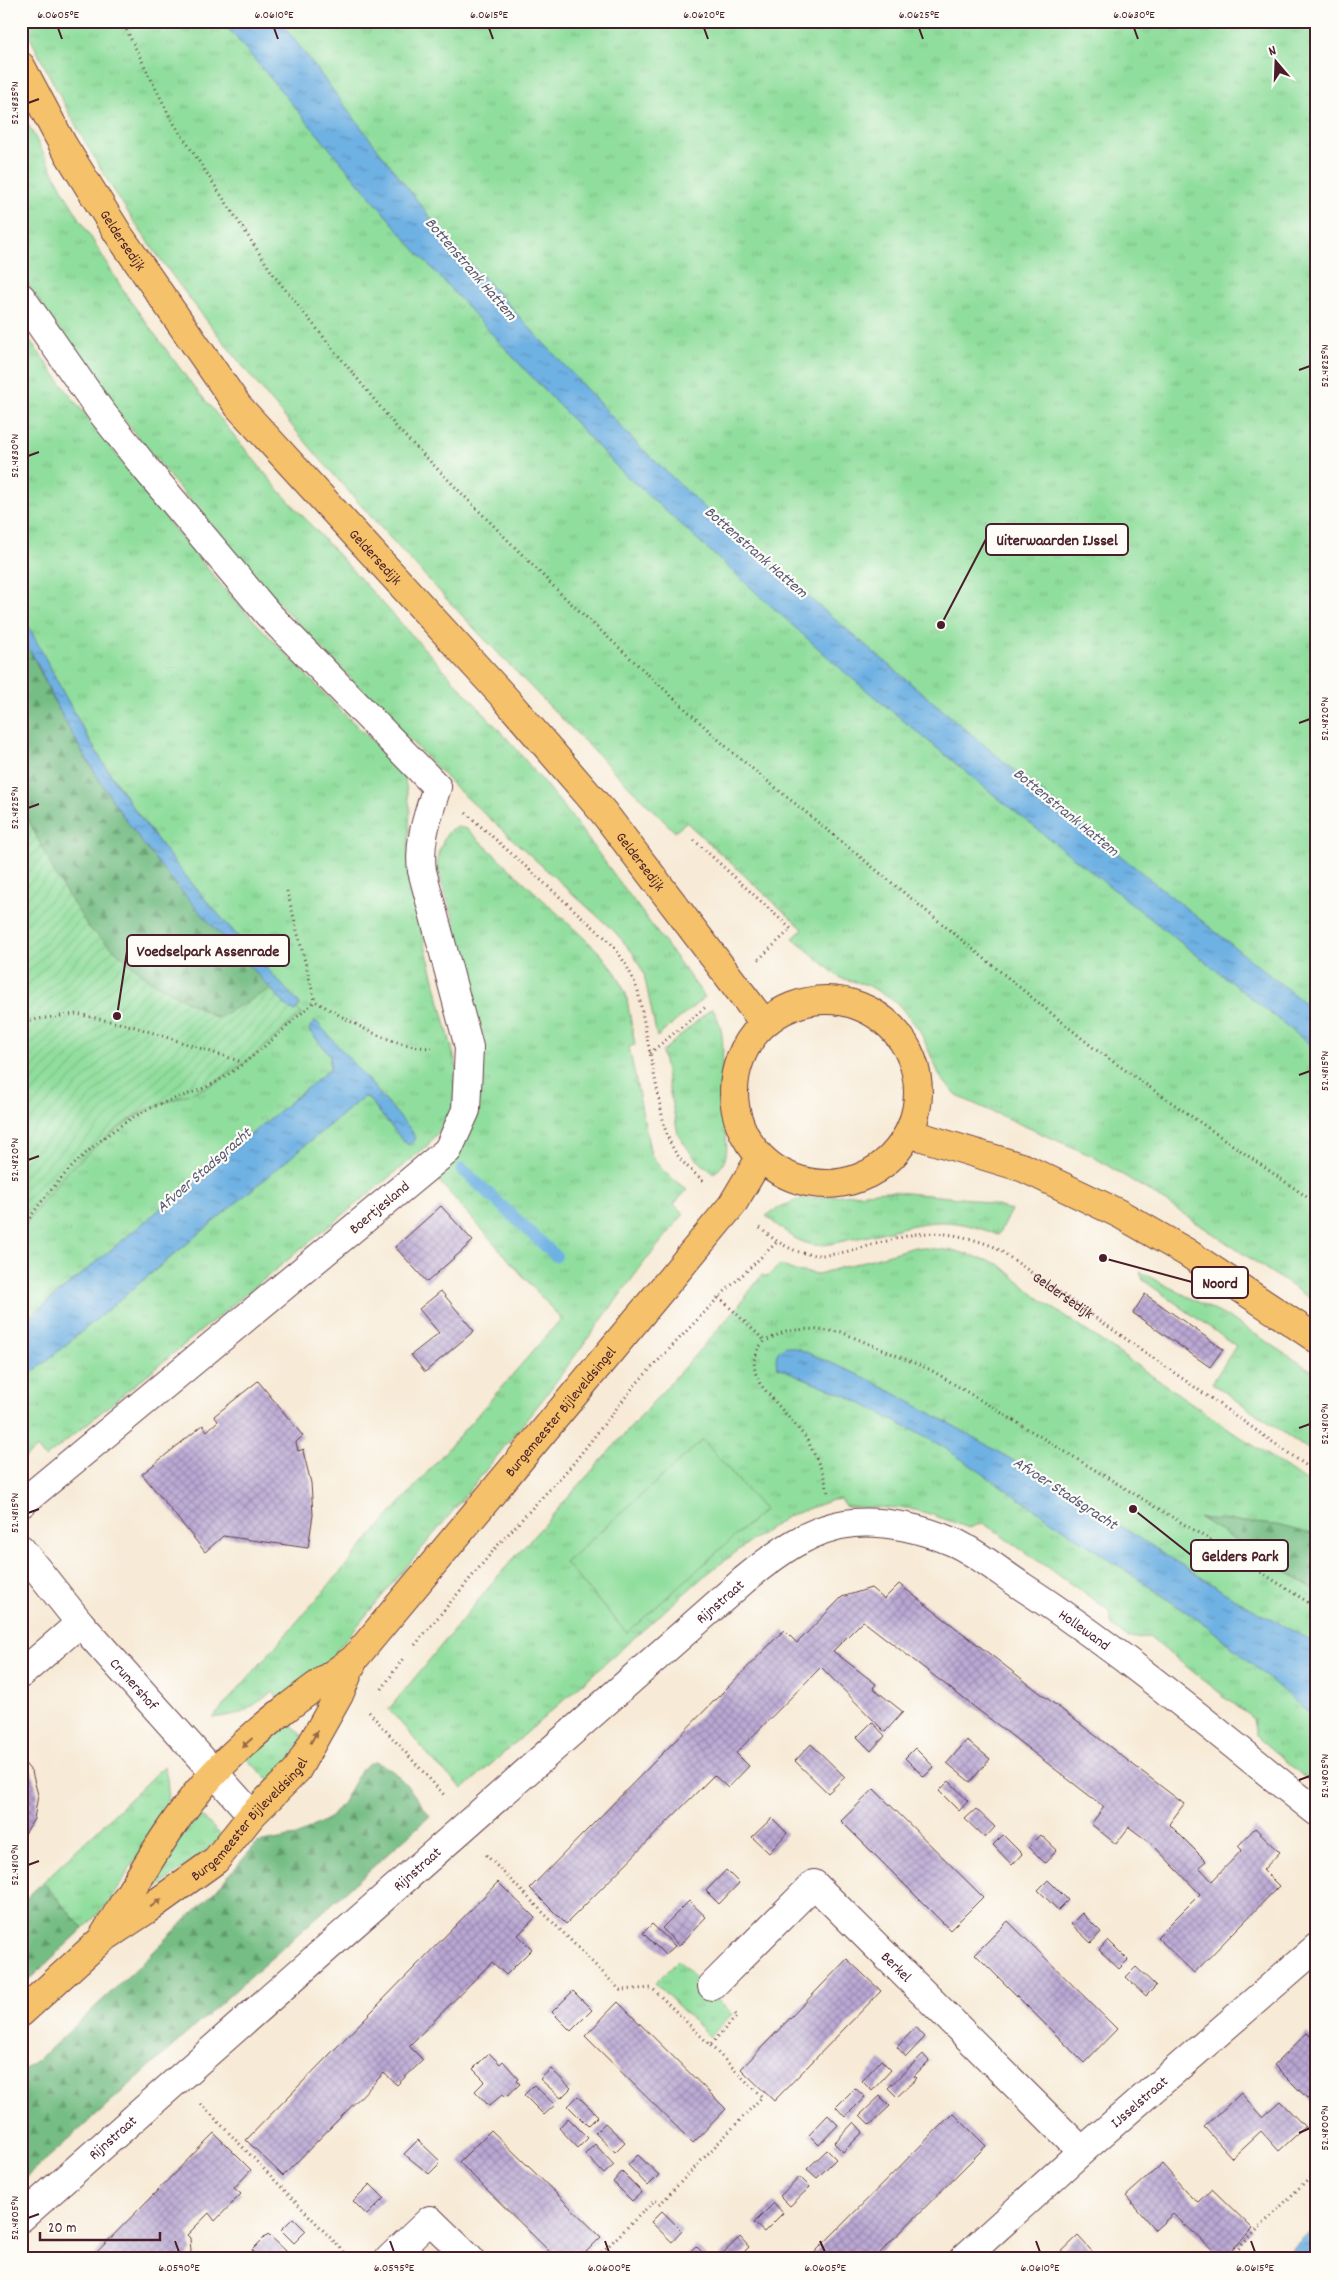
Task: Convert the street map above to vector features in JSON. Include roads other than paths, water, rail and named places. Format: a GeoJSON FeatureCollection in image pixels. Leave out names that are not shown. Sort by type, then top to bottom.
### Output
{"type":"FeatureCollection","features":[{"type":"Feature","properties":{"kind":"main road","name":"Geldersedijk"},"geometry":{"type":"LineString","coordinates":[[21,66],[63,145],[119,235],[238,406],[504,697],[604,813],[764,1023]]}},
{"type":"Feature","properties":{"kind":"main road"},"geometry":{"type":"LineString","coordinates":[[832,999],[867,1008],[896,1031],[914,1062],[919,1098],[909,1133],[897,1152],[881,1167],[862,1178],[841,1184],[819,1185],[797,1181],[777,1172],[760,1158],[740,1127],[733,1090],[741,1053],[764,1023],[795,1004],[832,999]]}},
{"type":"Feature","properties":{"kind":"main road"},"geometry":{"type":"LineString","coordinates":[[909,1133],[1024,1168],[1120,1214],[1186,1252],[1317,1339]]}},
{"type":"Feature","properties":{"kind":"main road","name":"Burgemeester Bijleveldsingel"},"geometry":{"type":"LineString","coordinates":[[100,1940],[167,1834],[214,1773],[285,1709],[354,1659],[732,1205],[760,1158]]}},
{"type":"Feature","properties":{"kind":"main road","name":"Burgemeester Bijleveldsingel"},"geometry":{"type":"LineString","coordinates":[[21,2013],[100,1940],[145,1911],[216,1860],[252,1816],[297,1770],[339,1694],[354,1659]]}},
{"type":"Feature","properties":{"kind":"street","name":"Boertjesland"},"geometry":{"type":"LineString","coordinates":[[21,297],[99,408],[147,470],[268,614],[437,787],[422,834],[420,853],[422,871],[468,1047],[466,1110],[448,1150],[21,1504]]}},
{"type":"Feature","properties":{"kind":"street","name":"Hollewand"},"geometry":{"type":"LineString","coordinates":[[827,1529],[854,1523],[878,1523],[908,1528],[954,1542],[1044,1600],[1126,1660],[1317,1812]]}},
{"type":"Feature","properties":{"kind":"street","name":"Rijnstraat"},"geometry":{"type":"LineString","coordinates":[[21,2218],[463,1830],[744,1580],[772,1558],[827,1529]]}},
{"type":"Feature","properties":{"kind":"street","name":"Crunershof"},"geometry":{"type":"LineString","coordinates":[[21,1549],[80,1623],[252,1816]]}},
{"type":"Feature","properties":{"kind":"street"},"geometry":{"type":"LineString","coordinates":[[21,1674],[80,1623]]}},
{"type":"Feature","properties":{"kind":"street","name":"Berkel"},"geometry":{"type":"LineString","coordinates":[[712,1986],[814,1884],[1082,2151]]}},
{"type":"Feature","properties":{"kind":"street","name":"IJsselstraat"},"geometry":{"type":"LineString","coordinates":[[963,2259],[1082,2151],[1317,1947]]}},
{"type":"Feature","properties":{"kind":"street"},"geometry":{"type":"LineString","coordinates":[[389,2259],[430,2220],[470,2259]]}},
{"type":"Feature","properties":{"kind":"water","name":"Bottenstrank Hattem"},"geometry":{"type":"Polygon","coordinates":[[[222,21],[280,21],[442,233],[638,445],[724,526],[1022,777],[1317,1013],[1317,1050],[999,799],[849,676],[619,469],[416,251],[222,21]]]}},
{"type":"Feature","properties":{"kind":"water"},"geometry":{"type":"Polygon","coordinates":[[[21,622],[26,624],[31,631],[83,729],[123,794],[194,886],[299,1003],[295,1011],[290,1010],[203,916],[161,867],[123,816],[79,745],[55,702],[36,661],[21,639],[21,622]]]}},
{"type":"Feature","properties":{"kind":"water"},"geometry":{"type":"Polygon","coordinates":[[[314,1022],[317,1022],[412,1131],[415,1139],[409,1145],[404,1142],[367,1097],[363,1097],[21,1382],[21,1324],[330,1069],[330,1055],[309,1030],[314,1022]]]}},
{"type":"Feature","properties":{"kind":"water"},"geometry":{"type":"Polygon","coordinates":[[[786,1346],[799,1349],[866,1378],[954,1426],[1069,1493],[1238,1601],[1317,1644],[1317,1720],[1207,1626],[942,1446],[847,1396],[777,1367],[777,1354],[786,1346]]]}},
{"type":"Feature","properties":{"kind":"water"},"geometry":{"type":"Polygon","coordinates":[[[1317,2224],[1317,2259],[1283,2259],[1284,2257],[1317,2224]]]}},
{"type":"Feature","properties":{"kind":"waterway","name":"Afvoer Stadsgracht"},"geometry":{"type":"LineString","coordinates":[[462,1169],[556,1256]]}},
{"type":"Feature","properties":{"kind":"place","name":"Uiterwaarden IJssel"},"geometry":{"type":"Point","coordinates":[941,625]}},
{"type":"Feature","properties":{"kind":"place","name":"Voedselpark Assenrade"},"geometry":{"type":"Point","coordinates":[117,1016]}},
{"type":"Feature","properties":{"kind":"place","name":"Noord"},"geometry":{"type":"Point","coordinates":[1103,1258]}},
{"type":"Feature","properties":{"kind":"place","name":"Gelders Park"},"geometry":{"type":"Point","coordinates":[1133,1509]}}]}
